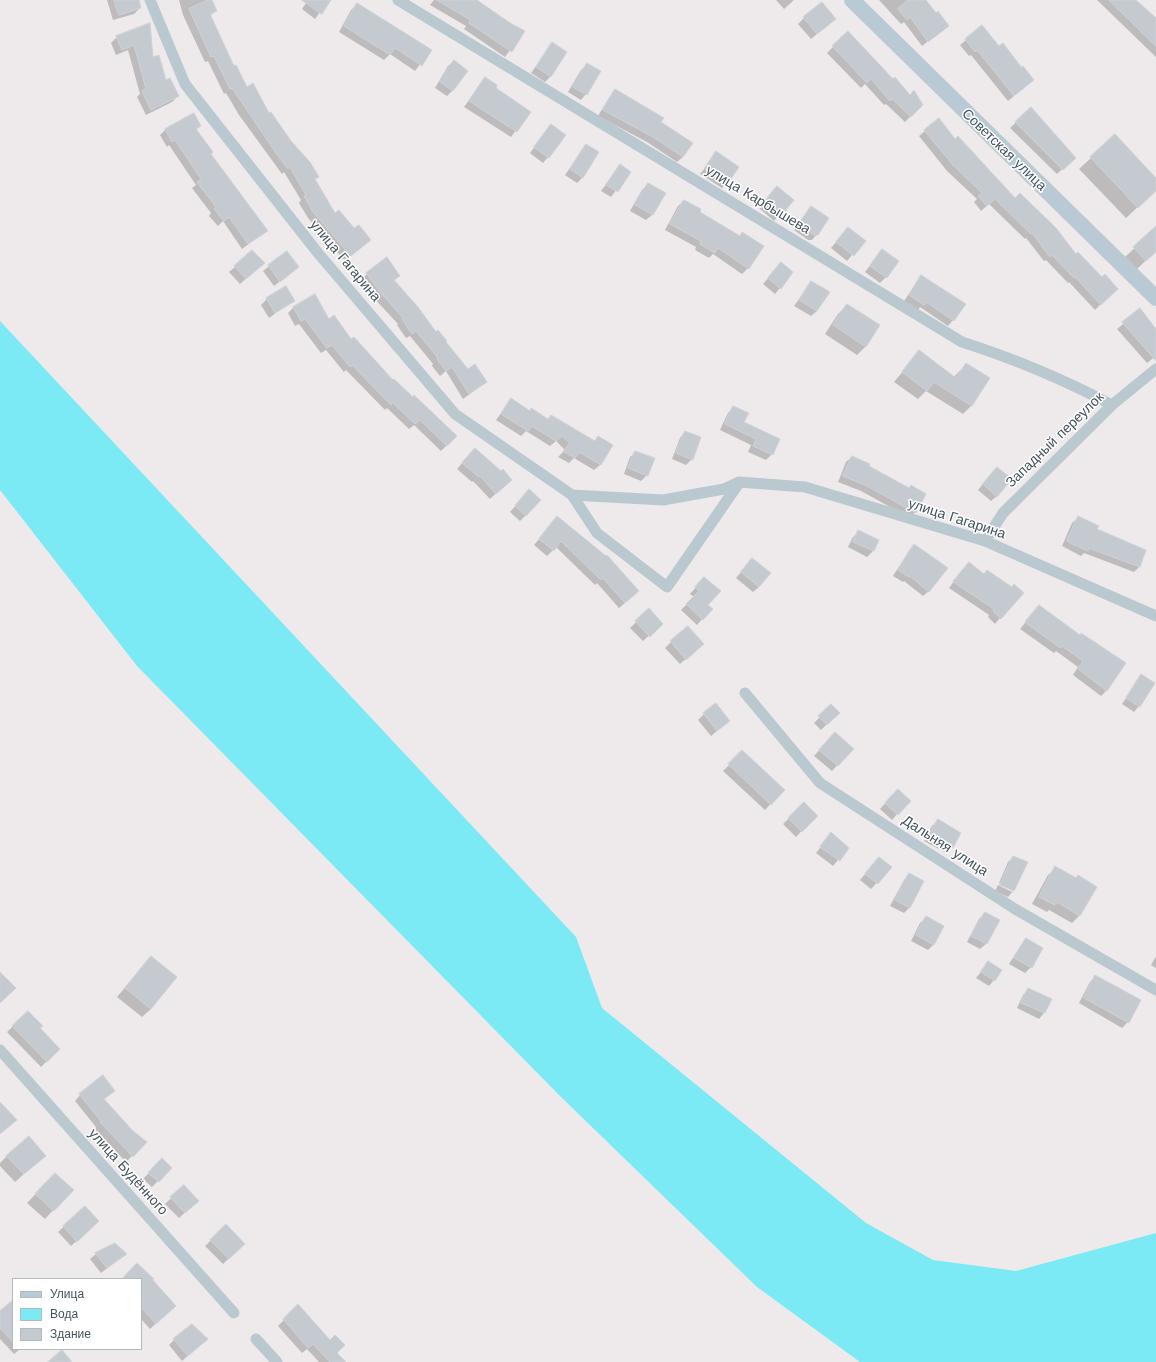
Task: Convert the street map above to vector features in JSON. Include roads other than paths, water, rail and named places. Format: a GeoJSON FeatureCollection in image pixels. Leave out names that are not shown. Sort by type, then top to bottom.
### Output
{"type":"FeatureCollection","features":[{"type":"Feature","properties":{"kind":"street","name":"улица Гагарина"},"geometry":{"type":"LineString","coordinates":[[150,0],[185,84],[318,253],[455,414],[572,495],[597,532],[667,587],[739,482]]}},
{"type":"Feature","properties":{"kind":"street","name":"улица Карбышева"},"geometry":{"type":"LineString","coordinates":[[398,0],[962,342],[1010,358],[1067,381],[1112,405]]}},
{"type":"Feature","properties":{"kind":"street","name":"Советская улица"},"geometry":{"type":"LineString","coordinates":[[852,0],[1156,298]]}},
{"type":"Feature","properties":{"kind":"street","name":"Западный переулок"},"geometry":{"type":"LineString","coordinates":[[985,541],[1003,513],[1112,405],[1156,369]]}},
{"type":"Feature","properties":{"kind":"street","name":"улица Гагарина"},"geometry":{"type":"LineString","coordinates":[[572,495],[663,500],[724,489],[739,482],[804,487],[985,541],[1156,616]]}},
{"type":"Feature","properties":{"kind":"street","name":"Дальняя улица"},"geometry":{"type":"LineString","coordinates":[[745,693],[820,783],[1015,909],[1156,990]]}},
{"type":"Feature","properties":{"kind":"street","name":"улица Будённого"},"geometry":{"type":"LineString","coordinates":[[0,1050],[234,1313]]}},
{"type":"Feature","properties":{"kind":"street"},"geometry":{"type":"LineString","coordinates":[[256,1339],[277,1362]]}},
{"type":"Feature","properties":{"kind":"water"},"geometry":{"type":"Polygon","coordinates":[[[0,321],[576,937],[602,1008],[866,1223],[933,1260],[1016,1271],[1156,1233],[1156,1362],[860,1362],[757,1287],[561,1097],[137,666],[0,490],[0,321]]]}}]}
